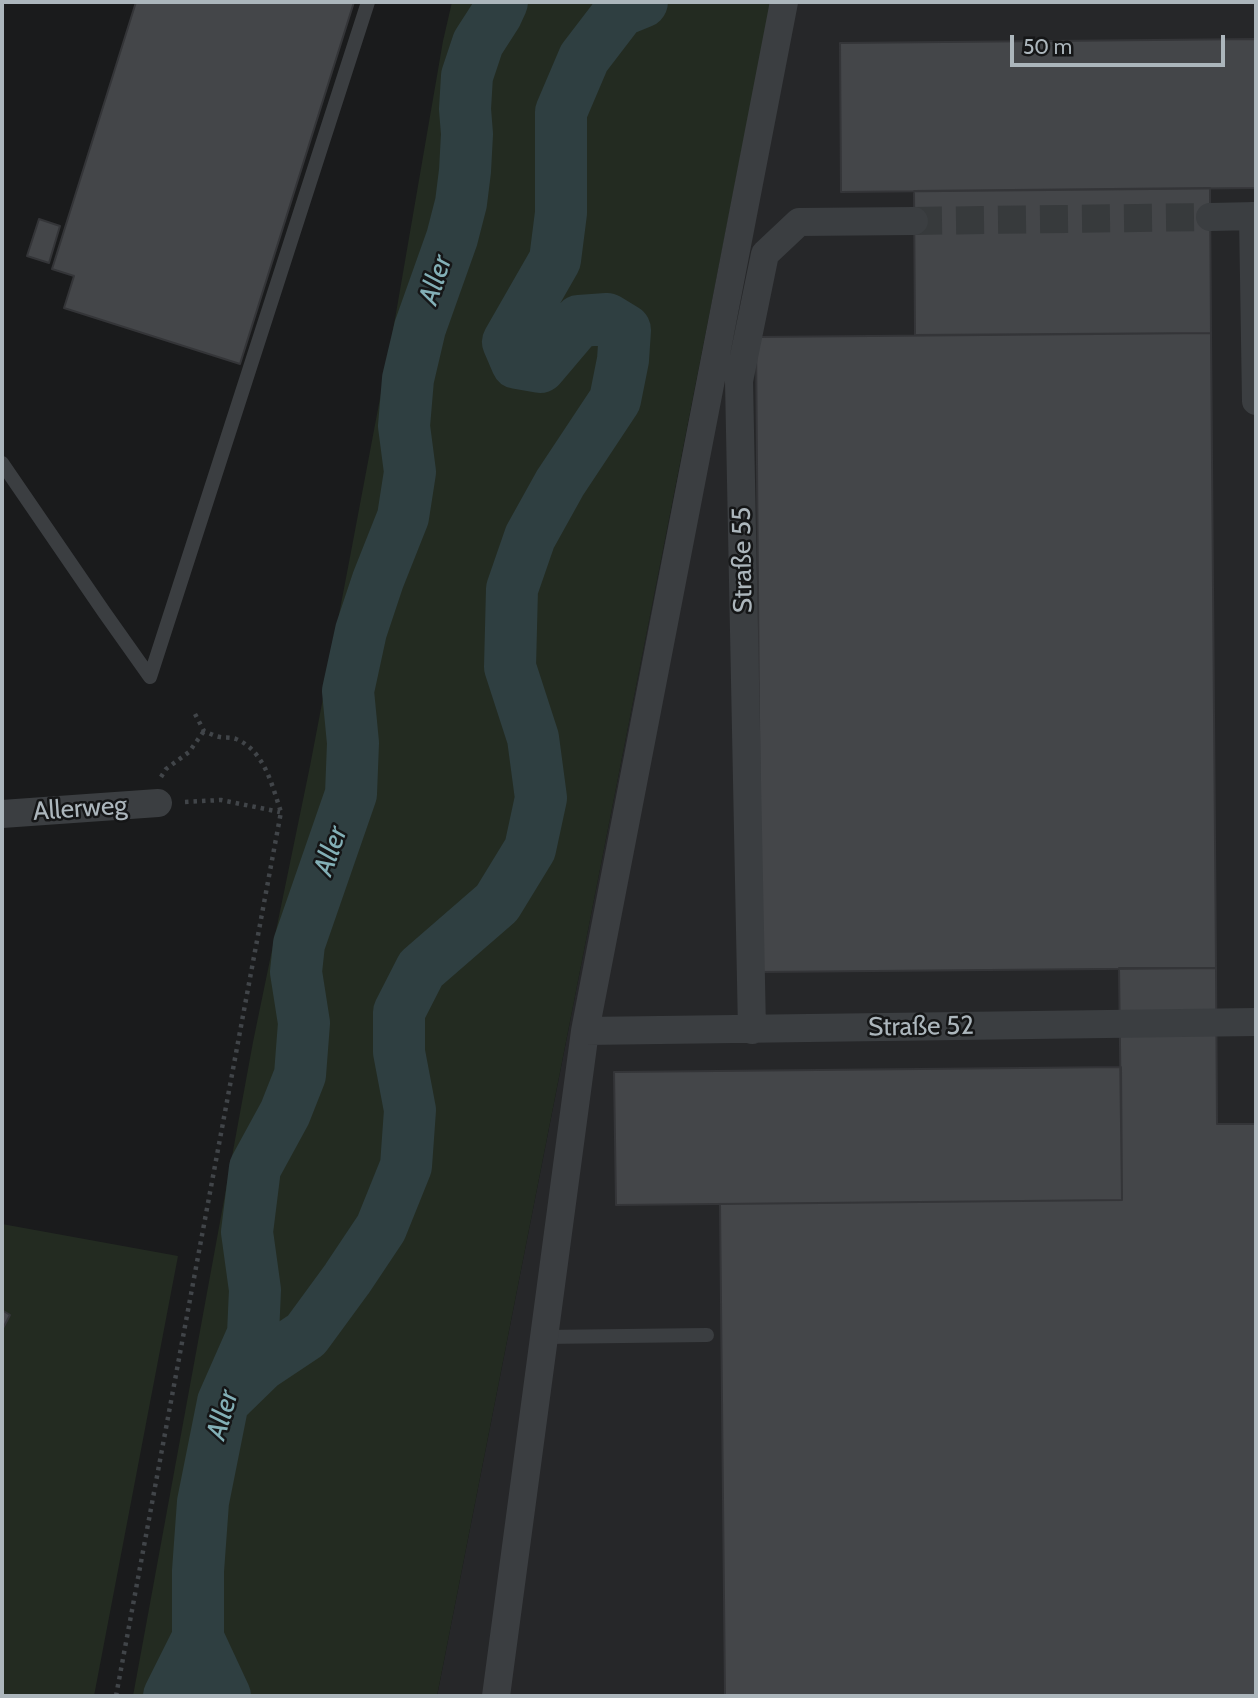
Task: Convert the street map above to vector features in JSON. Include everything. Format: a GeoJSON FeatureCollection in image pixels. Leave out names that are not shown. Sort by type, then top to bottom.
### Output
{"type":"FeatureCollection","features":[{"type":"Feature","properties":{"kind":"street"},"geometry":{"type":"LineString","coordinates":[[496,1696],[585,1031],[783,2]]}},
{"type":"Feature","properties":{"kind":"street"},"geometry":{"type":"LineString","coordinates":[[1210,217],[1255,216],[1256,401]]}},
{"type":"Feature","properties":{"kind":"street","name":"Straße 55"},"geometry":{"type":"LineString","coordinates":[[752,1030],[739,381],[765,254],[799,222],[914,221]]}},
{"type":"Feature","properties":{"kind":"street","name":"Allerweg"},"geometry":{"type":"LineString","coordinates":[[2,814],[158,803]]}},
{"type":"Feature","properties":{"kind":"street","name":"Straße 52"},"geometry":{"type":"LineString","coordinates":[[585,1031],[1256,1022]]}},
{"type":"Feature","properties":{"kind":"lane"},"geometry":{"type":"LineString","coordinates":[[2,463],[150,677],[368,2]]}},
{"type":"Feature","properties":{"kind":"lane"},"geometry":{"type":"LineString","coordinates":[[543,1337],[707,1335]]}},
{"type":"Feature","properties":{"kind":"path"},"geometry":{"type":"LineString","coordinates":[[116,1696],[281,813],[267,770],[246,744],[233,737],[218,737],[204,732],[195,715]]}},
{"type":"Feature","properties":{"kind":"path"},"geometry":{"type":"LineString","coordinates":[[177,761],[189,752],[204,732]]}},
{"type":"Feature","properties":{"kind":"path"},"geometry":{"type":"LineString","coordinates":[[158,803],[221,800],[281,813]]}},
{"type":"Feature","properties":{"kind":"shaded area"},"geometry":{"type":"Polygon","coordinates":[[[771,2],[1256,2],[1256,1696],[437,1696],[771,2]]]}},
{"type":"Feature","properties":{"kind":"green space"},"geometry":{"type":"Polygon","coordinates":[[[452,2],[771,2],[437,1696],[133,1696],[253,1042],[350,557],[452,2]]]}},
{"type":"Feature","properties":{"kind":"green space"},"geometry":{"type":"Polygon","coordinates":[[[2,1224],[178,1256],[94,1696],[2,1696],[2,1224]]]}},
{"type":"Feature","properties":{"kind":"building"},"geometry":{"type":"Polygon","coordinates":[[[136,2],[354,2],[240,364],[64,308],[74,276],[52,269],[136,2]]]}},
{"type":"Feature","properties":{"kind":"building"},"geometry":{"type":"Polygon","coordinates":[[[1256,39],[1256,188],[841,192],[840,43],[1256,39]]]}},
{"type":"Feature","properties":{"kind":"building"},"geometry":{"type":"Polygon","coordinates":[[[1210,188],[1211,333],[915,335],[914,191],[1210,188]]]}},
{"type":"Feature","properties":{"kind":"building"},"geometry":{"type":"Polygon","coordinates":[[[39,219],[60,226],[49,263],[27,256],[39,219]]]}},
{"type":"Feature","properties":{"kind":"building"},"geometry":{"type":"Polygon","coordinates":[[[1211,333],[1216,968],[761,972],[756,337],[1211,333]]]}},
{"type":"Feature","properties":{"kind":"building"},"geometry":{"type":"Polygon","coordinates":[[[1119,968],[1216,968],[1217,1124],[1256,1124],[1256,1696],[725,1696],[720,1204],[1122,1200],[1119,968]]]}},
{"type":"Feature","properties":{"kind":"building"},"geometry":{"type":"Polygon","coordinates":[[[1121,1067],[1122,1200],[616,1205],[614,1072],[1121,1067]]]}},
{"type":"Feature","properties":{"kind":"building"},"geometry":{"type":"Polygon","coordinates":[[[2,1310],[10,1315],[2,1330],[2,1310]]]}},
{"type":"Feature","properties":{"kind":"waterway","name":"Aller"},"geometry":{"type":"LineString","coordinates":[[169,1696],[198,1638],[198,1571],[203,1502],[223,1402],[253,1334],[255,1290],[247,1232],[255,1168],[285,1113],[300,1075],[304,1023],[296,972],[299,944],[351,794],[353,743],[348,691],[361,631],[403,517],[410,472],[404,426],[408,379],[420,328],[452,238],[461,203],[467,134],[467,76],[478,43],[502,2]]}},
{"type":"Feature","properties":{"kind":"waterway"},"geometry":{"type":"LineString","coordinates":[[223,1402],[261,1365],[306,1335],[381,1228],[406,1166],[410,1110],[399,1052],[399,1012],[421,969],[497,903],[530,849],[541,798],[533,738],[510,667],[512,589],[530,537],[560,483],[615,400],[623,360],[625,330],[607,319],[579,321],[540,367],[517,363],[508,342],[555,260],[561,213],[561,112],[584,58],[620,11],[642,2]]}},
{"type":"Feature","properties":{"kind":"waterway"},"geometry":{"type":"LineString","coordinates":[[198,1638],[225,1696]]}},
{"type":"Feature","properties":{"kind":"tunnel"},"geometry":{"type":"LineString","coordinates":[[914,221],[1210,217]]}}]}
